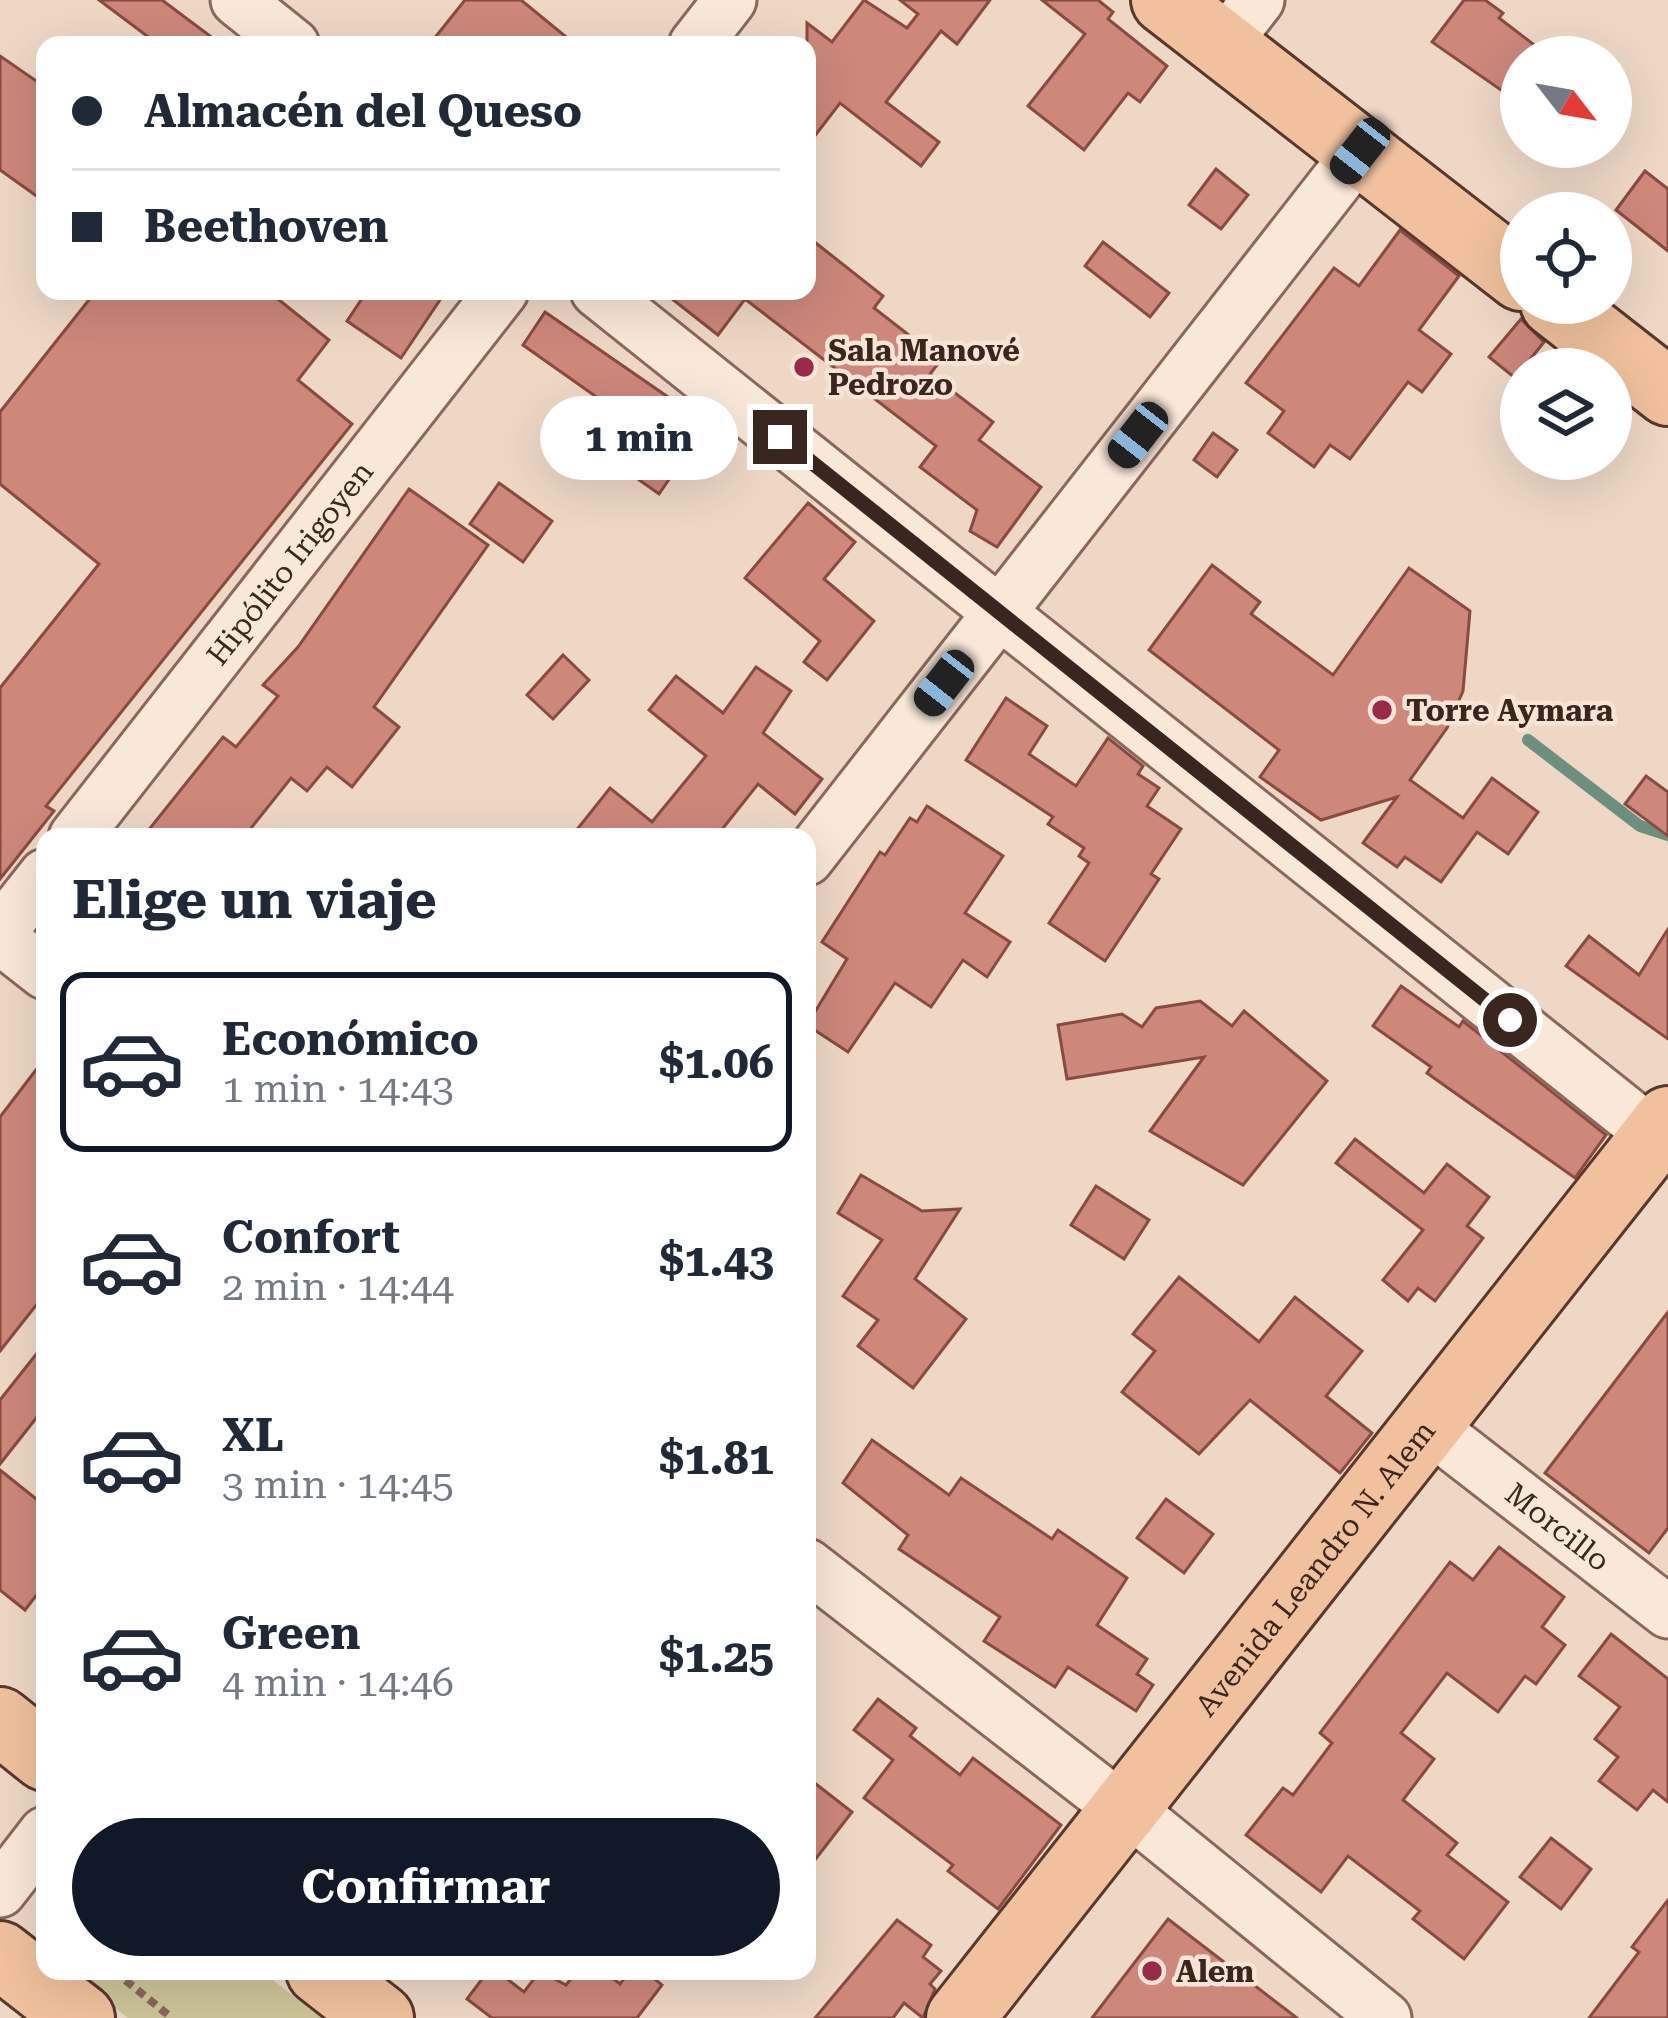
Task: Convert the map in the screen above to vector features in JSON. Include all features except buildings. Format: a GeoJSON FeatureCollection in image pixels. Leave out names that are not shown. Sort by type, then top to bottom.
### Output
{"type":"FeatureCollection","features":[{"type":"Feature","properties":{"kind":"main road"},"geometry":{"type":"LineString","coordinates":[[1166,0],[1241,22],[1360,151],[1500,261]]}},
{"type":"Feature","properties":{"kind":"main road"},"geometry":{"type":"LineString","coordinates":[[1581,324],[1668,392]]}},
{"type":"Feature","properties":{"kind":"main road","name":"Avenida Leandro N. Alem"},"geometry":{"type":"LineString","coordinates":[[959,2018],[1138,1820],[1449,1442],[1664,1141]]}},
{"type":"Feature","properties":{"kind":"main road","name":"Avenida Leandro N. Alem"},"geometry":{"type":"LineString","coordinates":[[997,2018],[1138,1820],[1664,1141]]}},
{"type":"Feature","properties":{"kind":"main road"},"geometry":{"type":"LineString","coordinates":[[0,1721],[36,1749]]}},
{"type":"Feature","properties":{"kind":"main road"},"geometry":{"type":"LineString","coordinates":[[0,1954],[81,2018]]}},
{"type":"Feature","properties":{"kind":"main road"},"geometry":{"type":"LineString","coordinates":[[331,1980],[380,2018]]}},
{"type":"Feature","properties":{"kind":"street"},"geometry":{"type":"LineString","coordinates":[[237,0],[282,36]]}},
{"type":"Feature","properties":{"kind":"street"},"geometry":{"type":"LineString","coordinates":[[702,36],[730,0]]}},
{"type":"Feature","properties":{"kind":"street"},"geometry":{"type":"LineString","coordinates":[[816,848],[1360,151]]}},
{"type":"Feature","properties":{"kind":"street","name":"Hipólito Irigoyen"},"geometry":{"type":"LineString","coordinates":[[82,828],[495,300]]}},
{"type":"Feature","properties":{"kind":"street"},"geometry":{"type":"LineString","coordinates":[[608,300],[1664,1141]]}},
{"type":"Feature","properties":{"kind":"street"},"geometry":{"type":"LineString","coordinates":[[36,887],[0,935],[36,965]]}},
{"type":"Feature","properties":{"kind":"street","name":"Morcillo"},"geometry":{"type":"LineString","coordinates":[[1449,1442],[1668,1612]]}},
{"type":"Feature","properties":{"kind":"street"},"geometry":{"type":"LineString","coordinates":[[816,1572],[1385,2018]]}},
{"type":"Feature","properties":{"kind":"street"},"geometry":{"type":"LineString","coordinates":[[0,1891],[36,1845]]}},
{"type":"Feature","properties":{"kind":"path"},"geometry":{"type":"LineString","coordinates":[[125,1980],[172,2018]]}},
{"type":"Feature","properties":{"kind":"shaded area"},"geometry":{"type":"Polygon","coordinates":[[[79,1980],[273,1980],[322,2018],[128,2018],[79,1980]]]}},
{"type":"Feature","properties":{"kind":"waterway"},"geometry":{"type":"LineString","coordinates":[[1528,740],[1640,826],[1668,835]]}},
{"type":"Feature","properties":{"kind":"place","name":"Sala Manové Pedrozo"},"geometry":{"type":"Point","coordinates":[804,367]}},
{"type":"Feature","properties":{"kind":"place","name":"Torre Aymara"},"geometry":{"type":"Point","coordinates":[1382,710]}},
{"type":"Feature","properties":{"kind":"place","name":"Alem"},"geometry":{"type":"Point","coordinates":[1152,1971]}},
{"type":"Feature","properties":{"kind":"route"},"geometry":{"type":"LineString","coordinates":[[780,437],[1510,1020]]}}]}
